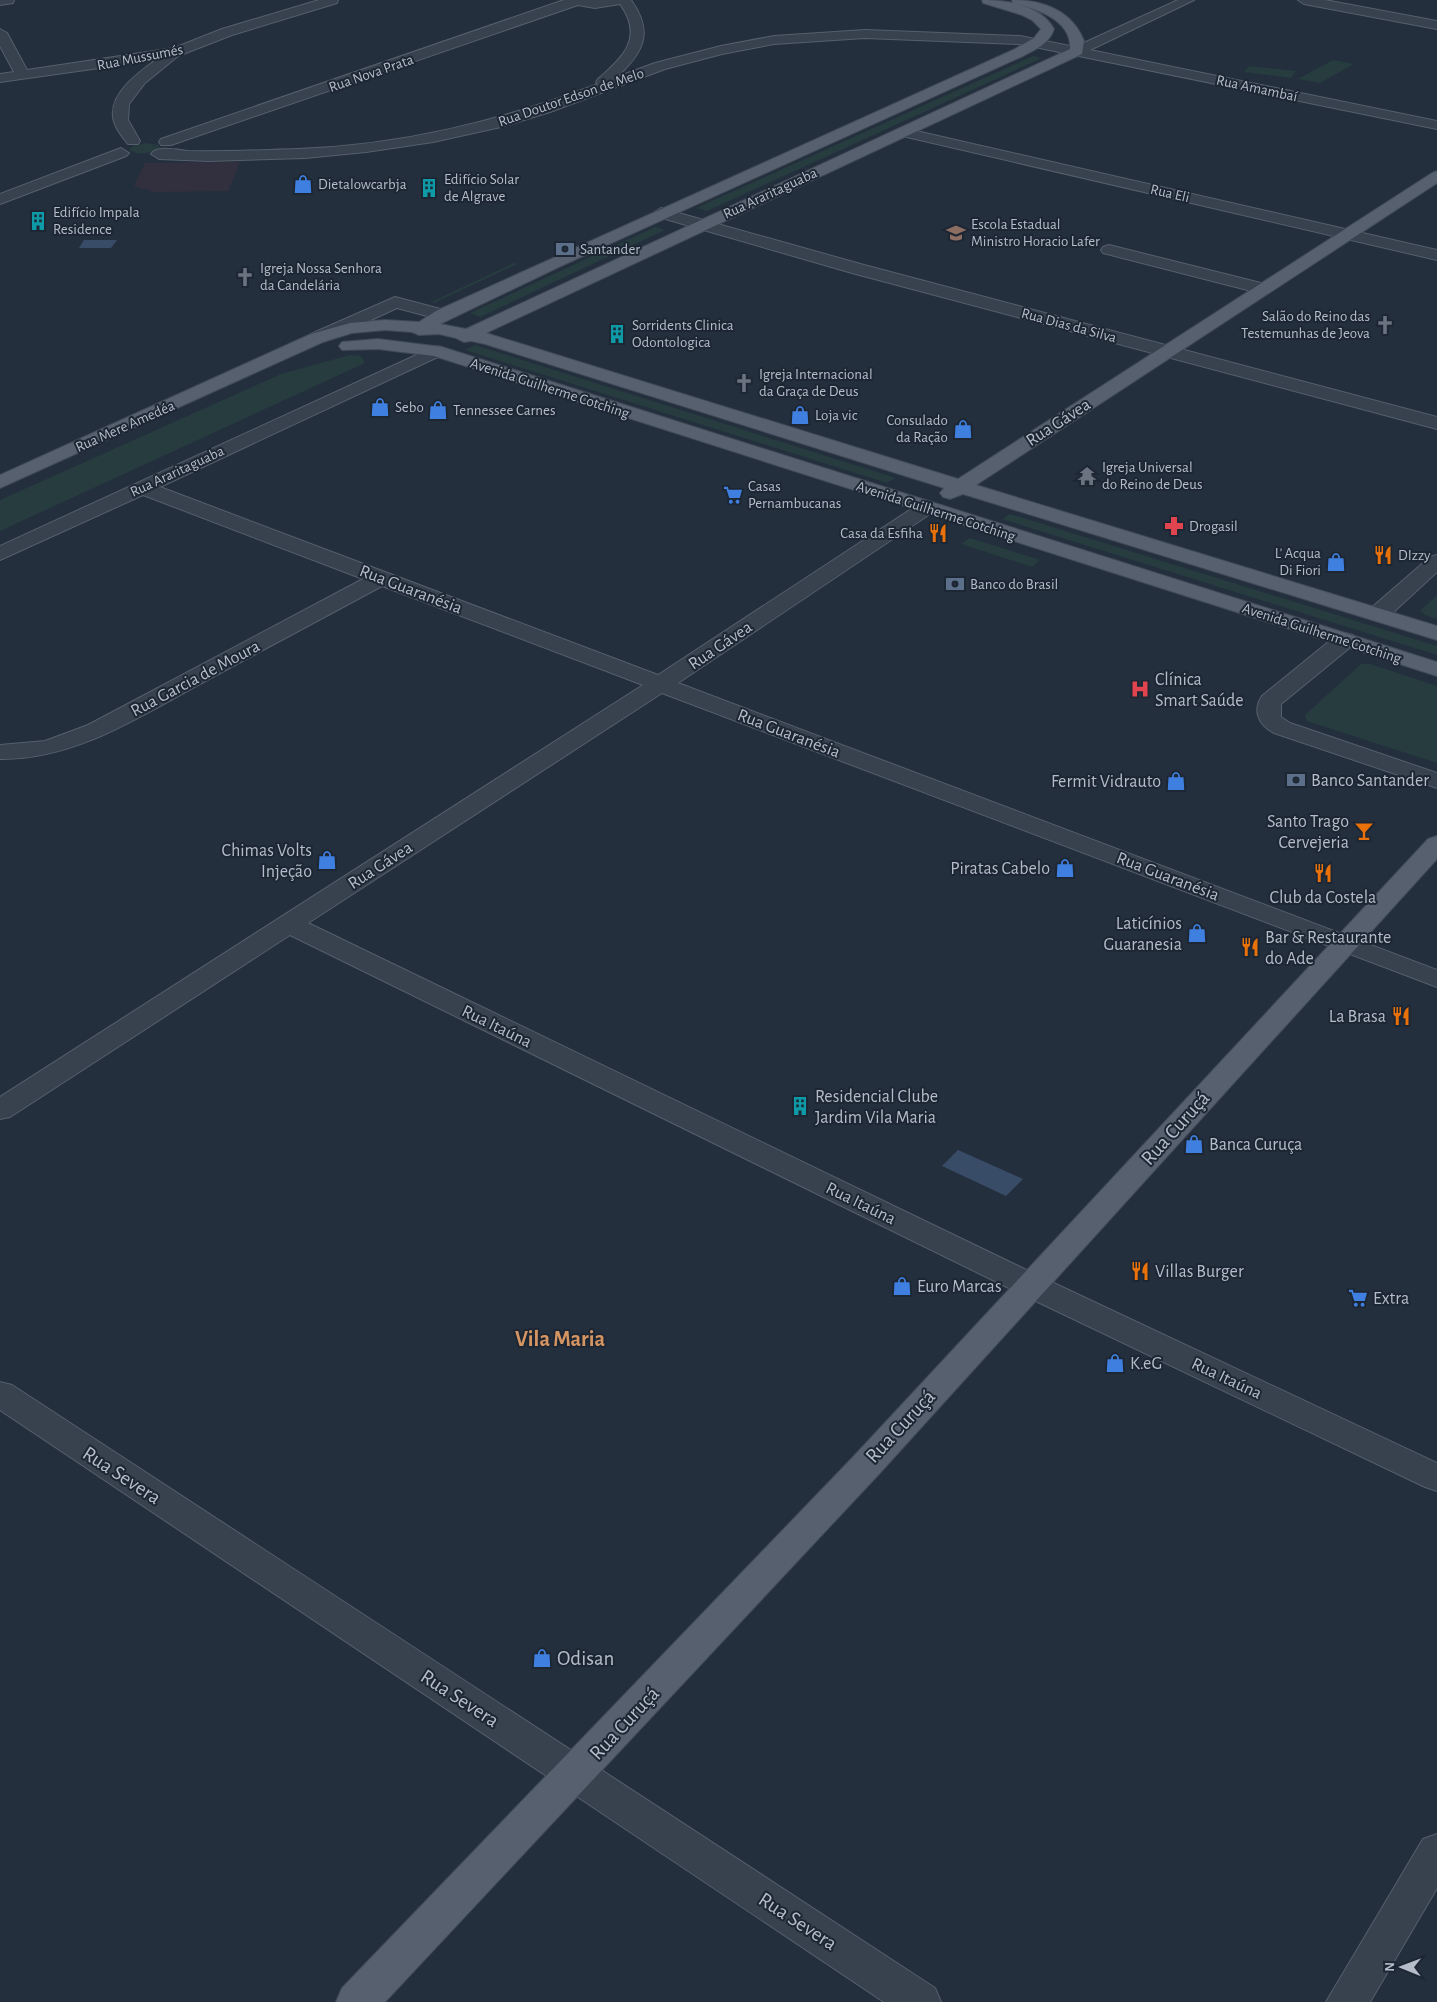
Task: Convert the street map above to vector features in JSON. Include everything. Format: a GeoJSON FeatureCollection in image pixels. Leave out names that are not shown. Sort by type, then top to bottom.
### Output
{"type":"FeatureCollection","features":[{"type":"Feature","properties":{"kind":"main road"},"geometry":{"type":"LineString","coordinates":[[988,0],[1020,9],[1045,23],[1046,34],[1037,43]]}},
{"type":"Feature","properties":{"kind":"main road"},"geometry":{"type":"LineString","coordinates":[[1018,0],[1046,10],[1071,28],[1078,39],[1077,52]]}},
{"type":"Feature","properties":{"kind":"main road","name":"Rua Araritaguaba"},"geometry":{"type":"LineString","coordinates":[[402,346],[422,327],[442,315],[1037,43]]}},
{"type":"Feature","properties":{"kind":"main road","name":"Rua Araritaguaba"},"geometry":{"type":"LineString","coordinates":[[436,351],[702,224],[1077,52]]}},
{"type":"Feature","properties":{"kind":"main road","name":"Rua Gávea"},"geometry":{"type":"LineString","coordinates":[[926,508],[1437,176]]}},
{"type":"Feature","properties":{"kind":"main road","name":"Rua Mere Amedéa"},"geometry":{"type":"LineString","coordinates":[[0,482],[317,338],[363,327],[422,327],[470,334]]}},
{"type":"Feature","properties":{"kind":"main road","name":"Avenida Guilherme Cotching"},"geometry":{"type":"LineString","coordinates":[[470,334],[1437,632]]}},
{"type":"Feature","properties":{"kind":"main road","name":"Rua Mere Amedéa"},"geometry":{"type":"LineString","coordinates":[[249,370],[267,367],[312,352],[332,348],[372,344],[436,351]]}},
{"type":"Feature","properties":{"kind":"main road","name":"Avenida Guilherme Cotching"},"geometry":{"type":"LineString","coordinates":[[436,351],[1437,669]]}},
{"type":"Feature","properties":{"kind":"main road","name":"Rua Curuçá"},"geometry":{"type":"LineString","coordinates":[[357,2002],[576,1774],[1032,1286],[1344,943],[1437,844]]}},
{"type":"Feature","properties":{"kind":"street"},"geometry":{"type":"LineString","coordinates":[[0,1],[8,0]]}},
{"type":"Feature","properties":{"kind":"street","name":"Rua Mussumés"},"geometry":{"type":"LineString","coordinates":[[0,78],[177,52],[227,32],[332,0]]}},
{"type":"Feature","properties":{"kind":"street"},"geometry":{"type":"LineString","coordinates":[[572,1],[595,4],[622,0],[637,17],[639,32],[632,54],[614,73],[592,90]]}},
{"type":"Feature","properties":{"kind":"street"},"geometry":{"type":"LineString","coordinates":[[1304,0],[1437,25]]}},
{"type":"Feature","properties":{"kind":"street"},"geometry":{"type":"LineString","coordinates":[[307,8],[348,1]]}},
{"type":"Feature","properties":{"kind":"street","name":"Rua Nova Prata"},"geometry":{"type":"LineString","coordinates":[[162,148],[572,1]]}},
{"type":"Feature","properties":{"kind":"street"},"geometry":{"type":"LineString","coordinates":[[1159,2],[1182,2]]}},
{"type":"Feature","properties":{"kind":"street","name":"Rua Araritaguaba"},"geometry":{"type":"LineString","coordinates":[[1077,52],[1182,2]]}},
{"type":"Feature","properties":{"kind":"street"},"geometry":{"type":"LineString","coordinates":[[0,33],[23,76]]}},
{"type":"Feature","properties":{"kind":"street","name":"Rua Doutor Edson de Melo"},"geometry":{"type":"LineString","coordinates":[[162,148],[209,156],[305,153],[398,143],[496,124],[545,109],[660,66],[762,42],[865,34],[981,38],[1037,43],[1077,52]]}},
{"type":"Feature","properties":{"kind":"street","name":"Rua Doutor Edson de Melo"},"geometry":{"type":"LineString","coordinates":[[981,38],[1022,50]]}},
{"type":"Feature","properties":{"kind":"street"},"geometry":{"type":"LineString","coordinates":[[133,141],[121,120],[121,106],[138,81],[177,52]]}},
{"type":"Feature","properties":{"kind":"street","name":"Rua Amambaí"},"geometry":{"type":"LineString","coordinates":[[1077,52],[1437,125]]}},
{"type":"Feature","properties":{"kind":"street","name":"Rua Eli"},"geometry":{"type":"LineString","coordinates":[[903,132],[1437,255]]}},
{"type":"Feature","properties":{"kind":"street"},"geometry":{"type":"LineString","coordinates":[[133,156],[118,151],[121,146],[133,141],[151,139],[162,148]]}},
{"type":"Feature","properties":{"kind":"street"},"geometry":{"type":"LineString","coordinates":[[0,199],[162,148]]}},
{"type":"Feature","properties":{"kind":"street","name":"Rua Dias da Silva"},"geometry":{"type":"LineString","coordinates":[[661,214],[858,269],[1437,423]]}},
{"type":"Feature","properties":{"kind":"street"},"geometry":{"type":"LineString","coordinates":[[1109,250],[1263,289]]}},
{"type":"Feature","properties":{"kind":"street"},"geometry":{"type":"LineString","coordinates":[[317,338],[395,302],[442,315]]}},
{"type":"Feature","properties":{"kind":"street","name":"Rua Araritaguaba"},"geometry":{"type":"LineString","coordinates":[[354,388],[402,346]]}},
{"type":"Feature","properties":{"kind":"street","name":"Rua Araritaguaba"},"geometry":{"type":"LineString","coordinates":[[0,554],[436,351]]}},
{"type":"Feature","properties":{"kind":"street","name":"Rua Guaranésia"},"geometry":{"type":"LineString","coordinates":[[141,487],[1437,979]]}},
{"type":"Feature","properties":{"kind":"street","name":"Rua Gávea"},"geometry":{"type":"LineString","coordinates":[[0,1110],[661,684],[926,508]]}},
{"type":"Feature","properties":{"kind":"street"},"geometry":{"type":"LineString","coordinates":[[1378,614],[1437,561]]}},
{"type":"Feature","properties":{"kind":"street","name":"Rua Garcia de Moura"},"geometry":{"type":"LineString","coordinates":[[0,752],[27,752],[79,738],[381,578]]}},
{"type":"Feature","properties":{"kind":"street"},"geometry":{"type":"LineString","coordinates":[[1345,640],[1270,701],[1267,712],[1270,721],[1282,728],[1437,781]]}},
{"type":"Feature","properties":{"kind":"street","name":"Rua Itaúna"},"geometry":{"type":"LineString","coordinates":[[288,924],[1032,1286],[1437,1478]]}},
{"type":"Feature","properties":{"kind":"street","name":"Rua Severa"},"geometry":{"type":"LineString","coordinates":[[0,1394],[920,2002]]}},
{"type":"Feature","properties":{"kind":"street"},"geometry":{"type":"LineString","coordinates":[[1347,2002],[1437,1851]]}},
{"type":"Feature","properties":{"kind":"shaded area"},"geometry":{"type":"Polygon","coordinates":[[[240,162],[228,191],[155,192],[134,186],[145,163],[240,162]]]}},
{"type":"Feature","properties":{"kind":"green space"},"geometry":{"type":"Polygon","coordinates":[[[1033,56],[1042,58],[707,211],[696,208],[1033,56]]]}},
{"type":"Feature","properties":{"kind":"green space"},"geometry":{"type":"Polygon","coordinates":[[[1333,60],[1354,64],[1320,83],[1298,79],[1333,60]]]}},
{"type":"Feature","properties":{"kind":"green space"},"geometry":{"type":"Polygon","coordinates":[[[1249,66],[1296,71],[1291,78],[1244,72],[1249,66]]]}},
{"type":"Feature","properties":{"kind":"green space"},"geometry":{"type":"Polygon","coordinates":[[[146,143],[158,145],[160,148],[153,152],[144,153],[136,153],[129,149],[133,146],[146,143]]]}},
{"type":"Feature","properties":{"kind":"green space"},"geometry":{"type":"Polygon","coordinates":[[[655,227],[665,230],[480,317],[470,313],[655,227]]]}},
{"type":"Feature","properties":{"kind":"green space"},"geometry":{"type":"Polygon","coordinates":[[[514,263],[517,264],[434,303],[431,302],[514,263]]]}},
{"type":"Feature","properties":{"kind":"green space"},"geometry":{"type":"Polygon","coordinates":[[[475,345],[896,478],[887,483],[465,350],[475,345]]]}},
{"type":"Feature","properties":{"kind":"green space"},"geometry":{"type":"Polygon","coordinates":[[[350,355],[361,356],[365,363],[0,531],[0,500],[281,374],[350,355]]]}},
{"type":"Feature","properties":{"kind":"green space"},"geometry":{"type":"Polygon","coordinates":[[[1010,514],[1437,646],[1437,655],[1002,519],[1010,514]]]}},
{"type":"Feature","properties":{"kind":"green space"},"geometry":{"type":"Polygon","coordinates":[[[970,538],[1040,560],[1032,567],[961,544],[970,538]]]}},
{"type":"Feature","properties":{"kind":"green space"},"geometry":{"type":"Polygon","coordinates":[[[1437,595],[1437,619],[1420,611],[1437,595]]]}},
{"type":"Feature","properties":{"kind":"green space"},"geometry":{"type":"Polygon","coordinates":[[[1361,664],[1370,664],[1437,686],[1437,763],[1307,721],[1305,715],[1361,664]]]}},
{"type":"Feature","properties":{"kind":"water"},"geometry":{"type":"Polygon","coordinates":[[[84,240],[117,240],[111,248],[79,248],[84,240]]]}},
{"type":"Feature","properties":{"kind":"water"},"geometry":{"type":"Polygon","coordinates":[[[958,1150],[1023,1179],[1006,1196],[942,1166],[958,1150]]]}},
{"type":"Feature","properties":{"kind":"place","name":"Dietalowcarbja"},"geometry":{"type":"Point","coordinates":[303,184]}},
{"type":"Feature","properties":{"kind":"place","name":"Edifício Solar de Algrave"},"geometry":{"type":"Point","coordinates":[429,188]}},
{"type":"Feature","properties":{"kind":"place","name":"Edifício Impala Residence"},"geometry":{"type":"Point","coordinates":[38,221]}},
{"type":"Feature","properties":{"kind":"place","name":"Escola Estadual Ministro Horacio Lafer"},"geometry":{"type":"Point","coordinates":[956,233]}},
{"type":"Feature","properties":{"kind":"place","name":"Santander"},"geometry":{"type":"Point","coordinates":[565,249]}},
{"type":"Feature","properties":{"kind":"place","name":"Igreja Nossa Senhora da Candelária"},"geometry":{"type":"Point","coordinates":[245,277]}},
{"type":"Feature","properties":{"kind":"place","name":"Salão do Reino das Testemunhas de Jeova"},"geometry":{"type":"Point","coordinates":[1385,325]}},
{"type":"Feature","properties":{"kind":"place","name":"Sorridents Clinica Odontologica"},"geometry":{"type":"Point","coordinates":[617,334]}},
{"type":"Feature","properties":{"kind":"place","name":"Igreja Internacional da Graça de Deus"},"geometry":{"type":"Point","coordinates":[744,383]}},
{"type":"Feature","properties":{"kind":"place","name":"Sebo"},"geometry":{"type":"Point","coordinates":[380,407]}},
{"type":"Feature","properties":{"kind":"place","name":"Tennessee Carnes"},"geometry":{"type":"Point","coordinates":[438,410]}},
{"type":"Feature","properties":{"kind":"place","name":"Loja vic"},"geometry":{"type":"Point","coordinates":[800,415]}},
{"type":"Feature","properties":{"kind":"place","name":"Consulado da Ração"},"geometry":{"type":"Point","coordinates":[963,429]}},
{"type":"Feature","properties":{"kind":"place","name":"Igreja Universal do Reino de Deus"},"geometry":{"type":"Point","coordinates":[1087,476]}},
{"type":"Feature","properties":{"kind":"place","name":"Casas Pernambucanas"},"geometry":{"type":"Point","coordinates":[733,495]}},
{"type":"Feature","properties":{"kind":"place","name":"Drogasil"},"geometry":{"type":"Point","coordinates":[1174,526]}},
{"type":"Feature","properties":{"kind":"place","name":"Casa da Esfiha"},"geometry":{"type":"Point","coordinates":[938,533]}},
{"type":"Feature","properties":{"kind":"place","name":"DIzzy"},"geometry":{"type":"Point","coordinates":[1383,555]}},
{"type":"Feature","properties":{"kind":"place","name":"L' Acqua Di Fiori"},"geometry":{"type":"Point","coordinates":[1336,562]}},
{"type":"Feature","properties":{"kind":"place","name":"Banco do Brasil"},"geometry":{"type":"Point","coordinates":[955,584]}},
{"type":"Feature","properties":{"kind":"place","name":"Clínica Smart Saúde"},"geometry":{"type":"Point","coordinates":[1140,689]}},
{"type":"Feature","properties":{"kind":"place","name":"Banco Santander"},"geometry":{"type":"Point","coordinates":[1296,780]}},
{"type":"Feature","properties":{"kind":"place","name":"Fermit Vidrauto"},"geometry":{"type":"Point","coordinates":[1176,781]}},
{"type":"Feature","properties":{"kind":"place","name":"Santo Trago Cervejeria"},"geometry":{"type":"Point","coordinates":[1364,831]}},
{"type":"Feature","properties":{"kind":"place","name":"Chimas Volts Injeção"},"geometry":{"type":"Point","coordinates":[327,860]}},
{"type":"Feature","properties":{"kind":"place","name":"Piratas Cabelo"},"geometry":{"type":"Point","coordinates":[1065,868]}},
{"type":"Feature","properties":{"kind":"place","name":"Club da Costela"},"geometry":{"type":"Point","coordinates":[1323,873]}},
{"type":"Feature","properties":{"kind":"place","name":"Laticínios Guaranesia"},"geometry":{"type":"Point","coordinates":[1197,933]}},
{"type":"Feature","properties":{"kind":"place","name":"Bar & Restaurante do Ade"},"geometry":{"type":"Point","coordinates":[1250,947]}},
{"type":"Feature","properties":{"kind":"place","name":"La Brasa"},"geometry":{"type":"Point","coordinates":[1401,1016]}},
{"type":"Feature","properties":{"kind":"place","name":"Residencial Clube Jardim Vila Maria"},"geometry":{"type":"Point","coordinates":[800,1106]}},
{"type":"Feature","properties":{"kind":"place","name":"Banca Curuça"},"geometry":{"type":"Point","coordinates":[1194,1144]}},
{"type":"Feature","properties":{"kind":"place","name":"Villas Burger"},"geometry":{"type":"Point","coordinates":[1140,1271]}},
{"type":"Feature","properties":{"kind":"place","name":"Euro Marcas"},"geometry":{"type":"Point","coordinates":[902,1286]}},
{"type":"Feature","properties":{"kind":"place","name":"Extra"},"geometry":{"type":"Point","coordinates":[1358,1298]}},
{"type":"Feature","properties":{"kind":"place","name":"K.eG"},"geometry":{"type":"Point","coordinates":[1115,1363]}},
{"type":"Feature","properties":{"kind":"place","name":"Odisan"},"geometry":{"type":"Point","coordinates":[542,1658]}},
{"type":"Feature","properties":{"kind":"district","name":"Vila Maria"},"geometry":{"type":"Point","coordinates":[560,1338]}}]}
